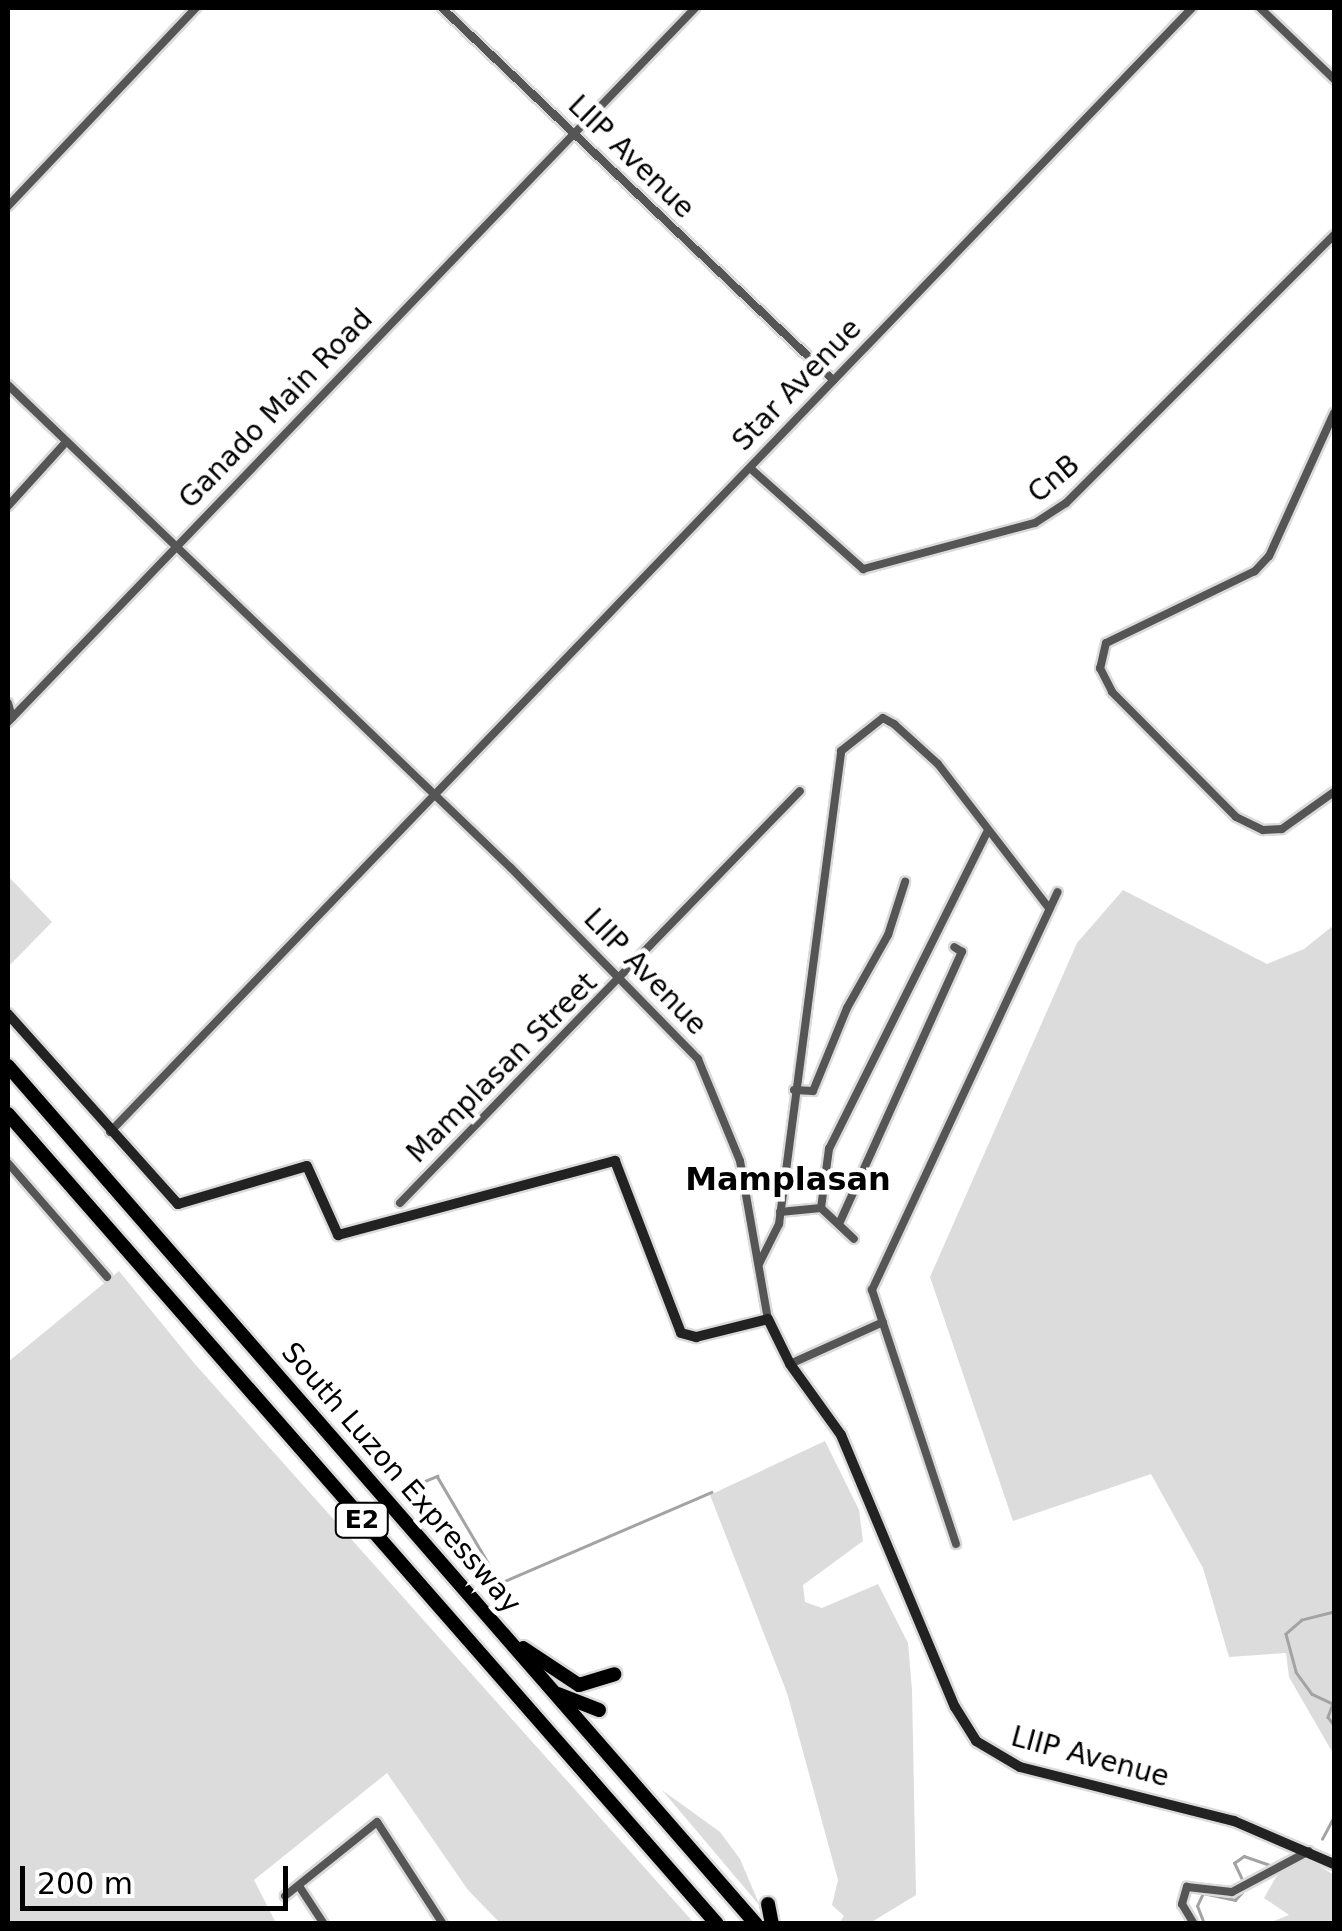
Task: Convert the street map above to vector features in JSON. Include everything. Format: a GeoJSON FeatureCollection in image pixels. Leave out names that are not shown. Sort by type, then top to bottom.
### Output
{"type":"FeatureCollection","features":[{"type":"Feature","properties":{"kind":"highway","name":"South Luzon Expressway"},"geometry":{"type":"LineString","coordinates":[[8,1066],[756,1924]]}},
{"type":"Feature","properties":{"kind":"highway","name":"South Luzon Expressway"},"geometry":{"type":"LineString","coordinates":[[8,1114],[717,1924]]}},
{"type":"Feature","properties":{"kind":"highway"},"geometry":{"type":"LineString","coordinates":[[506,1637],[579,1686],[614,1674]]}},
{"type":"Feature","properties":{"kind":"highway"},"geometry":{"type":"LineString","coordinates":[[556,1693],[599,1710]]}},
{"type":"Feature","properties":{"kind":"highway"},"geometry":{"type":"LineString","coordinates":[[768,1904],[772,1924]]}},
{"type":"Feature","properties":{"kind":"street"},"geometry":{"type":"LineString","coordinates":[[8,206],[196,8]]}},
{"type":"Feature","properties":{"kind":"street","name":"LIIP Avenue"},"geometry":{"type":"LineString","coordinates":[[442,8],[834,380]]}},
{"type":"Feature","properties":{"kind":"street","name":"Ganado Main Road"},"geometry":{"type":"LineString","coordinates":[[10,720],[695,8]]}},
{"type":"Feature","properties":{"kind":"street","name":"Star Avenue"},"geometry":{"type":"LineString","coordinates":[[110,1132],[1192,8]]}},
{"type":"Feature","properties":{"kind":"street"},"geometry":{"type":"LineString","coordinates":[[1260,8],[1334,80]]}},
{"type":"Feature","properties":{"kind":"street","name":"CnB"},"geometry":{"type":"LineString","coordinates":[[750,468],[862,569],[1036,524],[1066,504],[1334,235]]}},
{"type":"Feature","properties":{"kind":"street","name":"LIIP Avenue"},"geometry":{"type":"LineString","coordinates":[[8,385],[435,795],[622,978],[698,1059],[740,1162],[768,1318],[790,1364],[851,1453],[955,1707],[981,1746],[1020,1767],[1200,1810],[1310,1850],[1334,1864]]}},
{"type":"Feature","properties":{"kind":"street"},"geometry":{"type":"LineString","coordinates":[[1334,413],[1269,556],[1255,570],[1130,628],[1106,644],[1100,668],[1112,692],[1236,818],[1264,830],[1282,829],[1334,792]]}},
{"type":"Feature","properties":{"kind":"street"},"geometry":{"type":"LineString","coordinates":[[8,506],[66,442]]}},
{"type":"Feature","properties":{"kind":"street","name":"Ganado Main Road"},"geometry":{"type":"LineString","coordinates":[[8,703],[10,720]]}},
{"type":"Feature","properties":{"kind":"street"},"geometry":{"type":"LineString","coordinates":[[758,1264],[780,1212],[841,752],[883,718],[938,764],[987,832],[1050,908]]}},
{"type":"Feature","properties":{"kind":"street","name":"Mamplasan Street"},"geometry":{"type":"LineString","coordinates":[[400,1203],[800,791]]}},
{"type":"Feature","properties":{"kind":"street"},"geometry":{"type":"LineString","coordinates":[[821,1208],[829,1149],[987,832]]}},
{"type":"Feature","properties":{"kind":"street"},"geometry":{"type":"LineString","coordinates":[[794,1090],[813,1091],[847,1008],[888,935],[905,882]]}},
{"type":"Feature","properties":{"kind":"street"},"geometry":{"type":"LineString","coordinates":[[956,1544],[872,1290],[1058,892]]}},
{"type":"Feature","properties":{"kind":"street"},"geometry":{"type":"LineString","coordinates":[[839,1224],[962,952],[954,947]]}},
{"type":"Feature","properties":{"kind":"street"},"geometry":{"type":"LineString","coordinates":[[8,1014],[178,1204],[307,1166],[338,1235],[613,1160],[681,1334],[696,1338],[768,1318]]}},
{"type":"Feature","properties":{"kind":"street"},"geometry":{"type":"LineString","coordinates":[[8,1163],[107,1277]]}},
{"type":"Feature","properties":{"kind":"street"},"geometry":{"type":"LineString","coordinates":[[780,1212],[821,1208],[854,1239]]}},
{"type":"Feature","properties":{"kind":"street"},"geometry":{"type":"LineString","coordinates":[[790,1364],[883,1322]]}},
{"type":"Feature","properties":{"kind":"street"},"geometry":{"type":"LineString","coordinates":[[286,1896],[377,1822],[443,1924]]}},
{"type":"Feature","properties":{"kind":"street"},"geometry":{"type":"LineString","coordinates":[[1194,1924],[1182,1904],[1187,1886],[1220,1892],[1242,1888],[1310,1850]]}},
{"type":"Feature","properties":{"kind":"street"},"geometry":{"type":"LineString","coordinates":[[299,1886],[324,1924]]}},
{"type":"Feature","properties":{"kind":"shaded area"},"geometry":{"type":"Polygon","coordinates":[[[8,876],[52,922],[8,967],[8,876]]]}},
{"type":"Feature","properties":{"kind":"shaded area"},"geometry":{"type":"Polygon","coordinates":[[[1123,890],[1267,964],[1304,949],[1334,925],[1334,1755],[1289,1677],[1286,1653],[1229,1657],[1203,1568],[1151,1474],[1013,1521],[930,1277],[1077,943],[1123,890]]]}},
{"type":"Feature","properties":{"kind":"shaded area"},"geometry":{"type":"Polygon","coordinates":[[[119,1271],[194,1363],[694,1923],[500,1923],[468,1890],[387,1773],[254,1880],[276,1923],[8,1923],[8,1362],[119,1271]]]}},
{"type":"Feature","properties":{"kind":"shaded area"},"geometry":{"type":"Polygon","coordinates":[[[825,1441],[859,1510],[863,1541],[803,1585],[805,1602],[822,1608],[878,1584],[908,1643],[916,1895],[870,1923],[839,1923],[844,1916],[832,1905],[838,1880],[787,1693],[710,1495],[825,1441]]]}},
{"type":"Feature","properties":{"kind":"shaded area"},"geometry":{"type":"Polygon","coordinates":[[[662,1790],[720,1832],[740,1859],[760,1906],[662,1790]]]}},
{"type":"Feature","properties":{"kind":"shaded area"},"geometry":{"type":"Polygon","coordinates":[[[1303,1856],[1334,1875],[1334,1923],[1269,1923],[1289,1915],[1264,1898],[1276,1877],[1303,1856]]]}},
{"type":"Feature","properties":{"kind":"waterway"},"geometry":{"type":"LineString","coordinates":[[418,1484],[437,1476],[500,1583],[711,1492]]}},
{"type":"Feature","properties":{"kind":"waterway"},"geometry":{"type":"LineString","coordinates":[[1334,1612],[1302,1620],[1286,1634],[1296,1672],[1312,1694],[1333,1704],[1328,1717],[1334,1725]]}},
{"type":"Feature","properties":{"kind":"waterway"},"geometry":{"type":"LineString","coordinates":[[1322,1839],[1334,1816]]}},
{"type":"Feature","properties":{"kind":"waterway"},"geometry":{"type":"LineString","coordinates":[[1244,1884],[1234,1863],[1244,1856],[1273,1866]]}},
{"type":"Feature","properties":{"kind":"waterway"},"geometry":{"type":"LineString","coordinates":[[1204,1924],[1197,1906],[1203,1893],[1235,1900],[1243,1891]]}},
{"type":"Feature","properties":{"kind":"district","name":"Mamplasan"},"geometry":{"type":"Point","coordinates":[788,1179]}}]}
